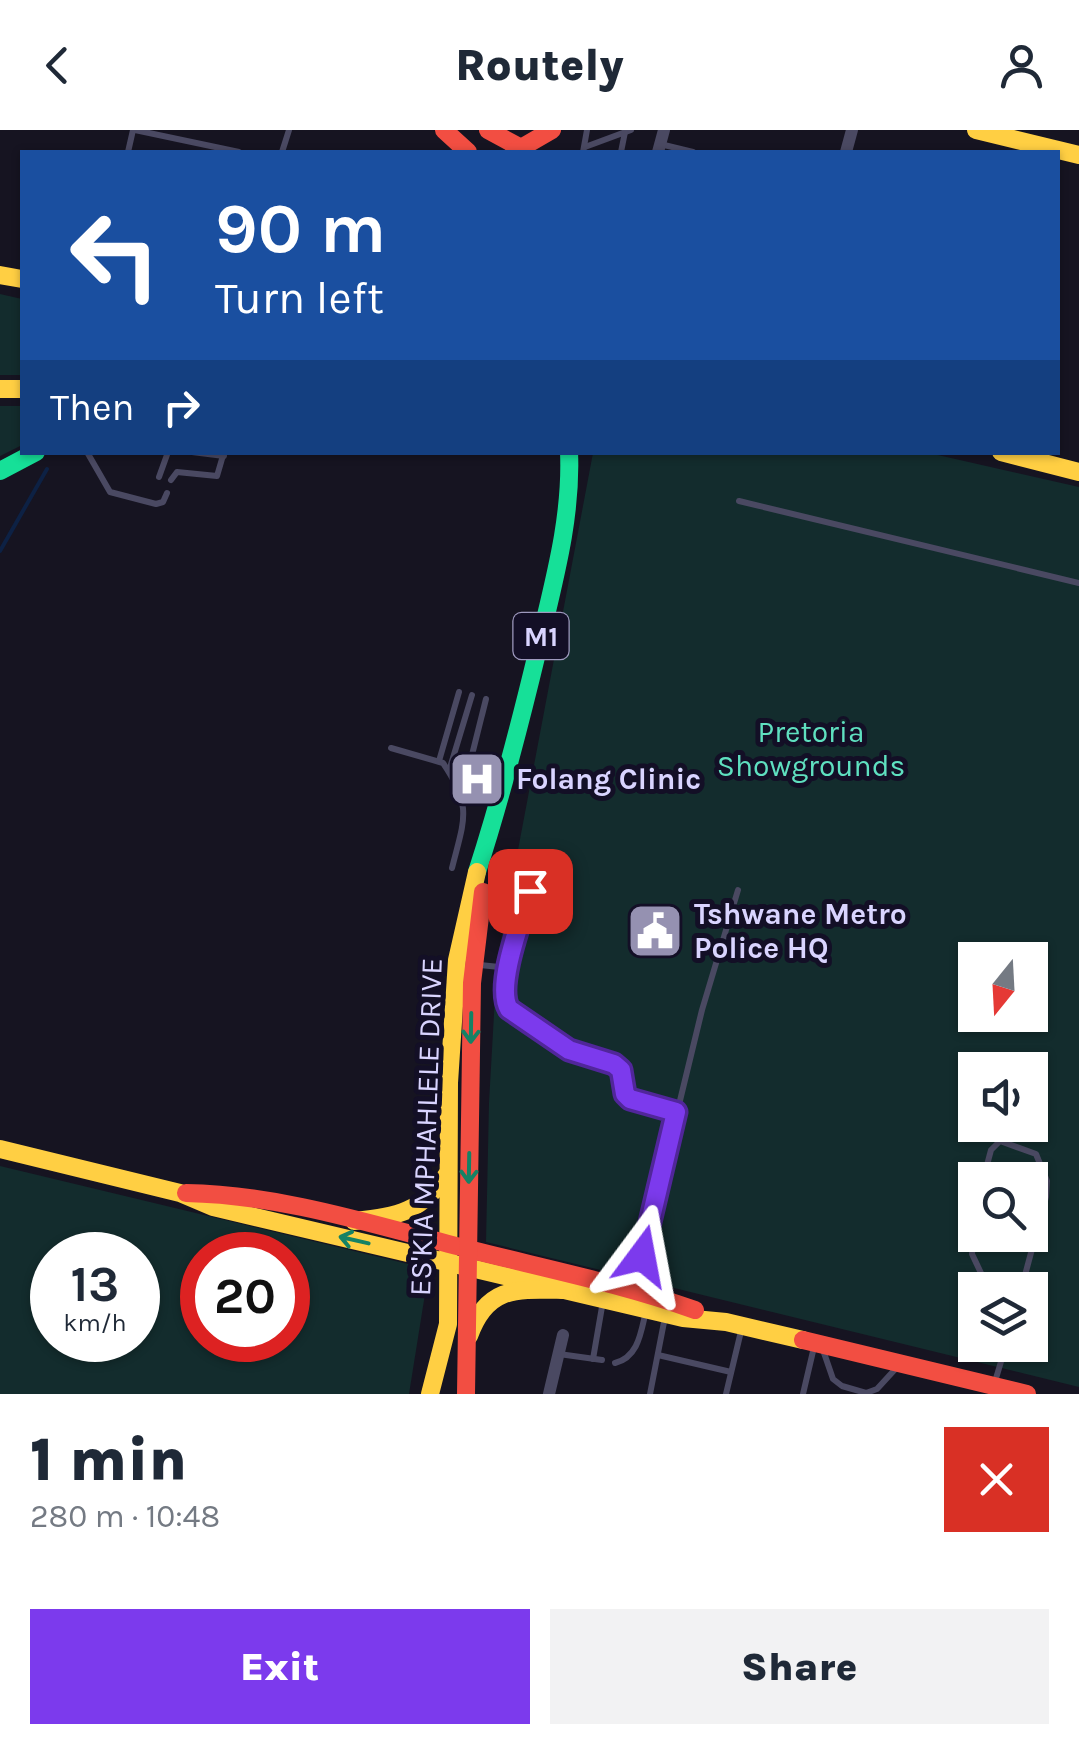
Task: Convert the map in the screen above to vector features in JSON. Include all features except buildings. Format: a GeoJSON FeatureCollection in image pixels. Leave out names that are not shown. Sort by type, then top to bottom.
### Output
{"type":"FeatureCollection","features":[{"type":"Feature","properties":{"kind":"main road"},"geometry":{"type":"LineString","coordinates":[[444,130],[466,150]]}},
{"type":"Feature","properties":{"kind":"main road"},"geometry":{"type":"LineString","coordinates":[[488,130],[527,150],[552,130]]}},
{"type":"Feature","properties":{"kind":"main road"},"geometry":{"type":"LineString","coordinates":[[976,130],[1058,150]]}},
{"type":"Feature","properties":{"kind":"main road"},"geometry":{"type":"LineString","coordinates":[[0,471],[30,455]]}},
{"type":"Feature","properties":{"kind":"main road","name":"ES'KIA MPHAHLELE DRIVE"},"geometry":{"type":"LineString","coordinates":[[430,1394],[448,1324],[459,1256],[449,1170],[449,1083],[457,960],[470,895],[502,793],[562,548],[570,455]]}},
{"type":"Feature","properties":{"kind":"main road"},"geometry":{"type":"LineString","coordinates":[[1012,455],[1079,472]]}},
{"type":"Feature","properties":{"kind":"main road","name":"M1"},"geometry":{"type":"LineString","coordinates":[[466,1394],[459,1256],[473,964],[502,793]]}},
{"type":"Feature","properties":{"kind":"main road"},"geometry":{"type":"LineString","coordinates":[[0,1149],[180,1193],[213,1207],[459,1256],[993,1390],[1026,1394]]}},
{"type":"Feature","properties":{"kind":"main road"},"geometry":{"type":"LineString","coordinates":[[354,1221],[418,1210],[449,1170]]}},
{"type":"Feature","properties":{"kind":"main road"},"geometry":{"type":"LineString","coordinates":[[180,1193],[243,1196],[354,1221],[563,1290],[637,1302],[666,1314],[734,1324]]}},
{"type":"Feature","properties":{"kind":"main road"},"geometry":{"type":"LineString","coordinates":[[466,1348],[474,1320],[496,1295],[518,1290],[563,1290]]}},
{"type":"Feature","properties":{"kind":"street"},"geometry":{"type":"LineString","coordinates":[[549,1394],[563,1334]]}},
{"type":"Feature","properties":{"kind":"lane"},"geometry":{"type":"LineString","coordinates":[[134,130],[229,150]]}},
{"type":"Feature","properties":{"kind":"lane"},"geometry":{"type":"LineString","coordinates":[[584,150],[587,130]]}},
{"type":"Feature","properties":{"kind":"lane"},"geometry":{"type":"LineString","coordinates":[[584,150],[628,131]]}},
{"type":"Feature","properties":{"kind":"lane"},"geometry":{"type":"LineString","coordinates":[[661,142],[687,150]]}},
{"type":"Feature","properties":{"kind":"lane"},"geometry":{"type":"LineString","coordinates":[[88,455],[110,492],[152,503],[163,502],[168,493]]}},
{"type":"Feature","properties":{"kind":"lane"},"geometry":{"type":"LineString","coordinates":[[159,477],[167,455]]}},
{"type":"Feature","properties":{"kind":"lane"},"geometry":{"type":"LineString","coordinates":[[171,480],[177,472],[217,476],[224,455]]}},
{"type":"Feature","properties":{"kind":"lane"},"geometry":{"type":"LineString","coordinates":[[152,503],[156,490]]}},
{"type":"Feature","properties":{"kind":"lane"},"geometry":{"type":"LineString","coordinates":[[739,500],[1079,582]]}},
{"type":"Feature","properties":{"kind":"lane"},"geometry":{"type":"LineString","coordinates":[[438,761],[459,692]]}},
{"type":"Feature","properties":{"kind":"lane"},"geometry":{"type":"LineString","coordinates":[[449,772],[472,695]]}},
{"type":"Feature","properties":{"kind":"lane"},"geometry":{"type":"LineString","coordinates":[[467,775],[486,699]]}},
{"type":"Feature","properties":{"kind":"lane"},"geometry":{"type":"LineString","coordinates":[[391,748],[438,761],[449,772],[465,805],[452,868]]}},
{"type":"Feature","properties":{"kind":"lane"},"geometry":{"type":"LineString","coordinates":[[540,852],[503,1000],[509,1009],[569,1050],[614,1064],[621,1070],[625,1094],[630,1099],[676,1112]]}},
{"type":"Feature","properties":{"kind":"lane"},"geometry":{"type":"LineString","coordinates":[[615,1362],[624,1361],[635,1348],[637,1302],[676,1112],[738,890]]}},
{"type":"Feature","properties":{"kind":"lane"},"geometry":{"type":"LineString","coordinates":[[473,964],[509,968]]}},
{"type":"Feature","properties":{"kind":"lane"},"geometry":{"type":"LineString","coordinates":[[988,1162],[991,1150],[1000,1141],[1036,1154],[1040,1162]]}},
{"type":"Feature","properties":{"kind":"lane"},"geometry":{"type":"LineString","coordinates":[[558,1354],[597,1359],[604,1299]]}},
{"type":"Feature","properties":{"kind":"lane"},"geometry":{"type":"LineString","coordinates":[[650,1394],[666,1314]]}},
{"type":"Feature","properties":{"kind":"lane"},"geometry":{"type":"LineString","coordinates":[[726,1394],[734,1324]]}},
{"type":"Feature","properties":{"kind":"lane"},"geometry":{"type":"LineString","coordinates":[[818,1344],[833,1379],[866,1394],[877,1389],[900,1364]]}},
{"type":"Feature","properties":{"kind":"lane"},"geometry":{"type":"LineString","coordinates":[[802,1394],[818,1344]]}},
{"type":"Feature","properties":{"kind":"lane"},"geometry":{"type":"LineString","coordinates":[[658,1356],[731,1372]]}},
{"type":"Feature","properties":{"kind":"lane"},"geometry":{"type":"LineString","coordinates":[[993,1390],[1001,1362]]}},
{"type":"Feature","properties":{"kind":"green space"},"geometry":{"type":"Polygon","coordinates":[[[0,294],[20,299],[20,375],[0,375],[0,294]]]}},
{"type":"Feature","properties":{"kind":"green space"},"geometry":{"type":"Polygon","coordinates":[[[0,406],[20,406],[20,446],[0,456],[0,406]]]}},
{"type":"Feature","properties":{"kind":"green space","name":"Pretoria Showgrounds"},"geometry":{"type":"Polygon","coordinates":[[[593,455],[938,455],[1079,487],[1079,1387],[977,1362],[1048,1362],[1048,1272],[958,1272],[958,1357],[486,1242],[497,961],[593,455]]]}},
{"type":"Feature","properties":{"kind":"green space"},"geometry":{"type":"Polygon","coordinates":[[[0,1166],[275,1232],[180,1232],[180,1362],[310,1362],[310,1240],[429,1269],[409,1394],[0,1394],[0,1166]]]}},
{"type":"Feature","properties":{"kind":"waterway"},"geometry":{"type":"LineString","coordinates":[[0,551],[47,469]]}},
{"type":"Feature","properties":{"kind":"traffic: fast"},"geometry":{"type":"LineString","coordinates":[[0,471],[30,455]]}},
{"type":"Feature","properties":{"kind":"traffic: fast"},"geometry":{"type":"LineString","coordinates":[[477,872],[517,733],[555,576],[568,502],[569,455]]}},
{"type":"Feature","properties":{"kind":"traffic: slow"},"geometry":{"type":"LineString","coordinates":[[976,130],[1058,150]]}},
{"type":"Feature","properties":{"kind":"traffic: slow"},"geometry":{"type":"LineString","coordinates":[[1060,150],[1079,155]]}},
{"type":"Feature","properties":{"kind":"traffic: slow"},"geometry":{"type":"LineString","coordinates":[[0,275],[20,279]]}},
{"type":"Feature","properties":{"kind":"traffic: slow"},"geometry":{"type":"LineString","coordinates":[[0,389],[20,389]]}},
{"type":"Feature","properties":{"kind":"traffic: slow"},"geometry":{"type":"LineString","coordinates":[[1013,455],[1079,472]]}},
{"type":"Feature","properties":{"kind":"traffic: slow"},"geometry":{"type":"LineString","coordinates":[[430,1394],[448,1324],[449,1083],[457,960],[477,872]]}},
{"type":"Feature","properties":{"kind":"traffic: slow"},"geometry":{"type":"LineString","coordinates":[[0,1149],[180,1193],[213,1207],[683,1318],[726,1322],[803,1340]]}},
{"type":"Feature","properties":{"kind":"traffic: slow"},"geometry":{"type":"LineString","coordinates":[[354,1221],[408,1210],[428,1196],[448,1173]]}},
{"type":"Feature","properties":{"kind":"traffic: slow"},"geometry":{"type":"LineString","coordinates":[[469,1336],[476,1320],[494,1299],[517,1291],[563,1290]]}},
{"type":"Feature","properties":{"kind":"traffic: jam"},"geometry":{"type":"LineString","coordinates":[[444,130],[466,150]]}},
{"type":"Feature","properties":{"kind":"traffic: jam"},"geometry":{"type":"LineString","coordinates":[[488,130],[521,148]]}},
{"type":"Feature","properties":{"kind":"traffic: jam"},"geometry":{"type":"LineString","coordinates":[[517,150],[552,130]]}},
{"type":"Feature","properties":{"kind":"traffic: jam"},"geometry":{"type":"LineString","coordinates":[[466,1394],[472,983],[483,892]]}},
{"type":"Feature","properties":{"kind":"traffic: jam"},"geometry":{"type":"LineString","coordinates":[[186,1193],[259,1199],[330,1213],[695,1310]]}},
{"type":"Feature","properties":{"kind":"traffic: jam"},"geometry":{"type":"LineString","coordinates":[[803,1340],[1027,1394]]}},
{"type":"Feature","properties":{"kind":"place","name":"Folang Clinic"},"geometry":{"type":"Point","coordinates":[477,779]}},
{"type":"Feature","properties":{"kind":"place","name":"Tshwane Metro Police HQ"},"geometry":{"type":"Point","coordinates":[655,931]}},
{"type":"Feature","properties":{"kind":"route"},"geometry":{"type":"LineString","coordinates":[[530,891],[503,1000],[509,1009],[569,1050],[614,1064],[621,1070],[625,1094],[630,1099],[676,1112],[642,1256]]}}]}
